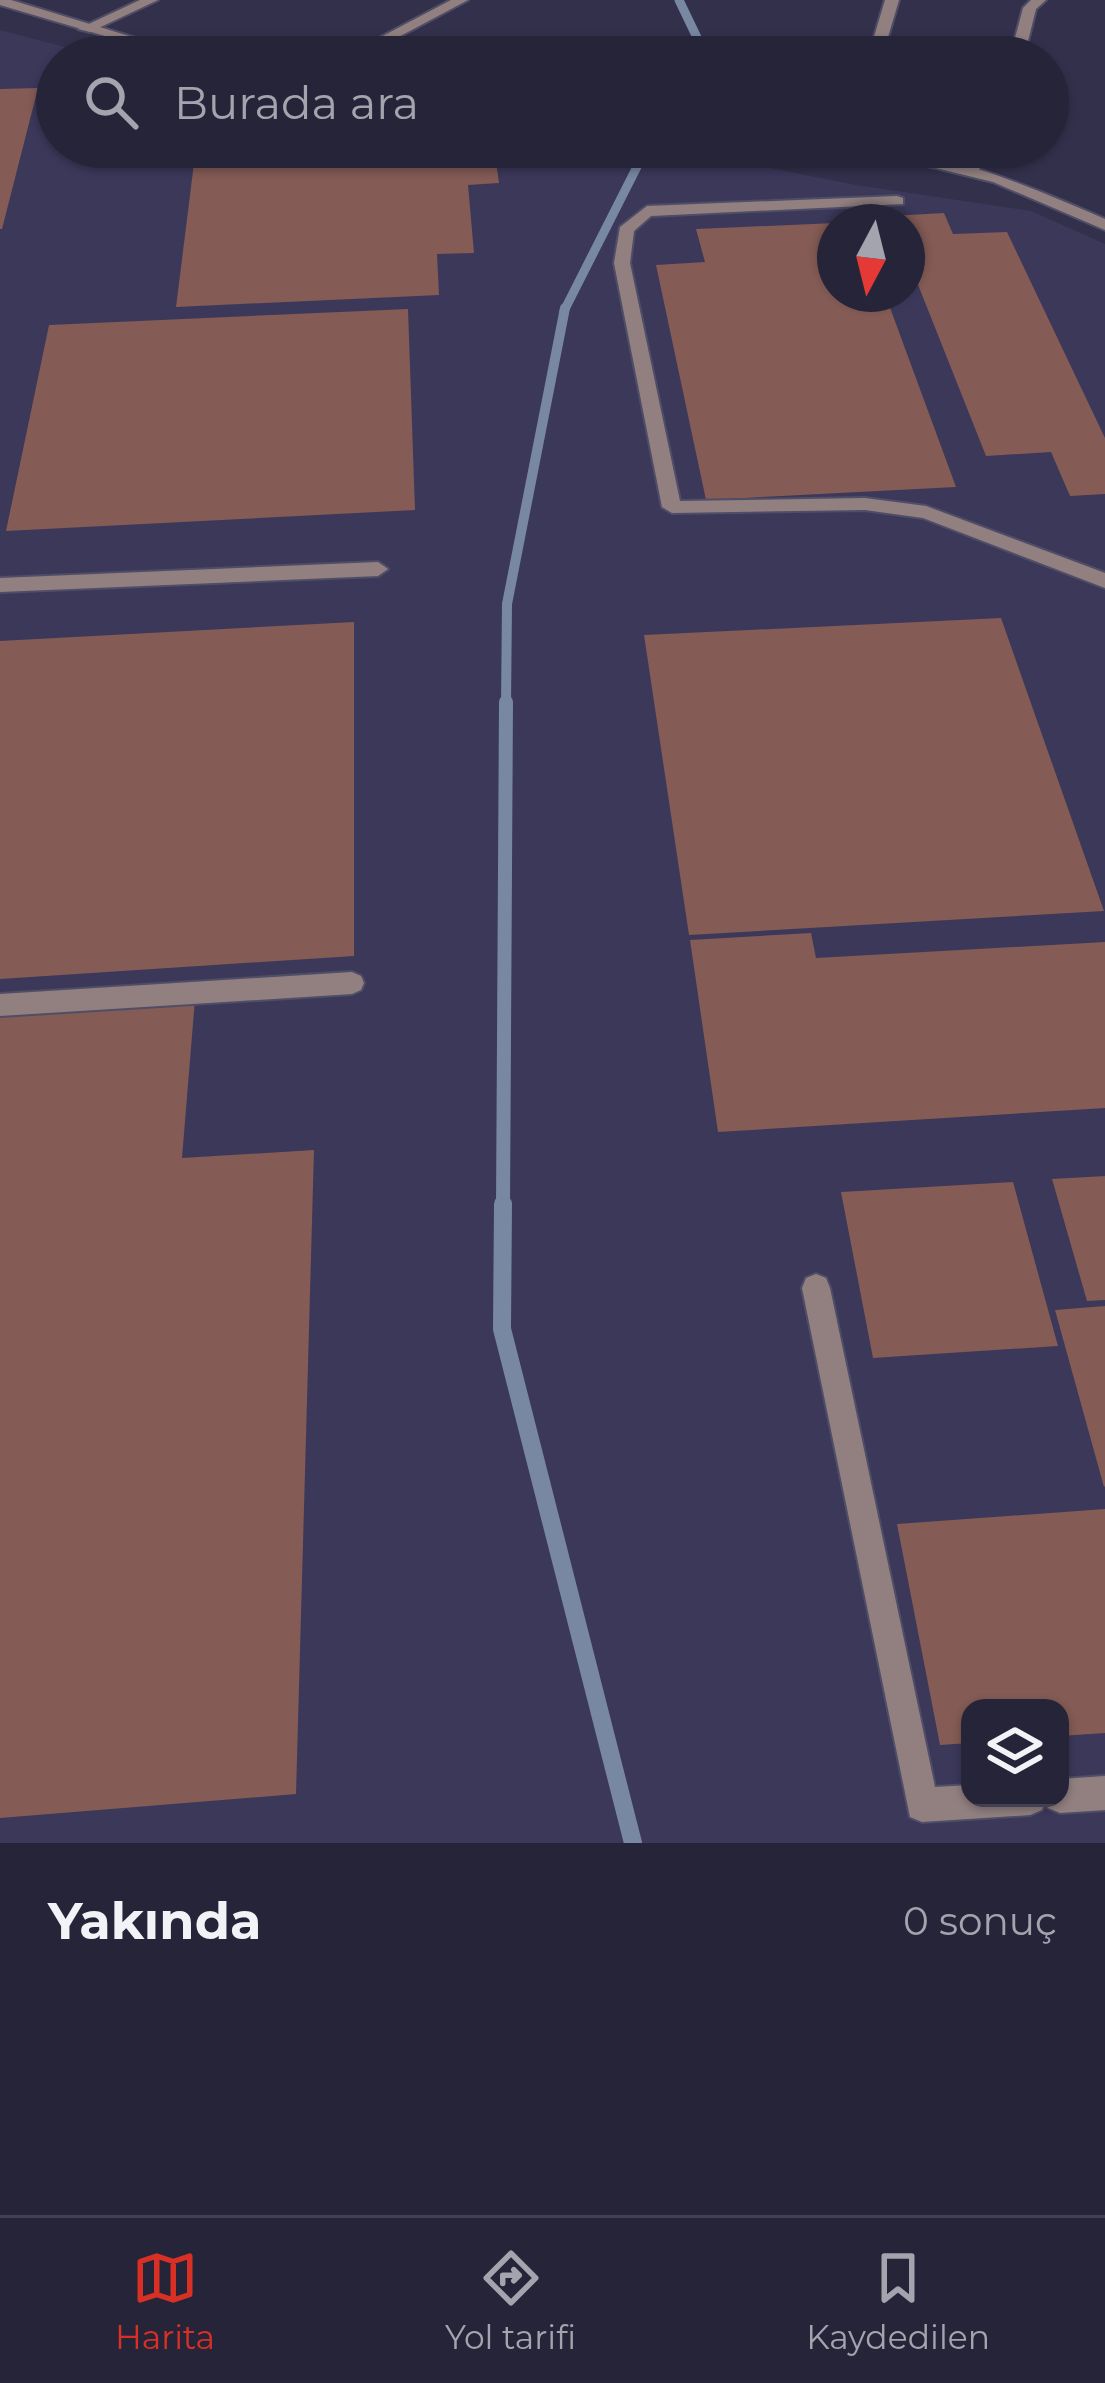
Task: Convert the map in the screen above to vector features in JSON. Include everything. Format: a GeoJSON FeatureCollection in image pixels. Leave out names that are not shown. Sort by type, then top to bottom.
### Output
{"type":"FeatureCollection","features":[{"type":"Feature","properties":{"kind":"street"},"geometry":{"type":"LineString","coordinates":[[85,29],[151,0]]}},
{"type":"Feature","properties":{"kind":"street"},"geometry":{"type":"LineString","coordinates":[[391,36],[461,0]]}},
{"type":"Feature","properties":{"kind":"street"},"geometry":{"type":"LineString","coordinates":[[881,36],[892,0]]}},
{"type":"Feature","properties":{"kind":"street"},"geometry":{"type":"LineString","coordinates":[[0,1],[112,36]]}},
{"type":"Feature","properties":{"kind":"street"},"geometry":{"type":"LineString","coordinates":[[1023,36],[1034,1]]}},
{"type":"Feature","properties":{"kind":"street"},"geometry":{"type":"LineString","coordinates":[[961,168],[1105,225]]}},
{"type":"Feature","properties":{"kind":"street"},"geometry":{"type":"LineString","coordinates":[[897,201],[647,211],[626,230],[622,263],[672,507],[865,504],[926,512],[949,516],[1105,581]]}},
{"type":"Feature","properties":{"kind":"street"},"geometry":{"type":"LineString","coordinates":[[0,585],[378,569]]}},
{"type":"Feature","properties":{"kind":"street"},"geometry":{"type":"LineString","coordinates":[[0,1005],[352,982]]}},
{"type":"Feature","properties":{"kind":"street"},"geometry":{"type":"LineString","coordinates":[[816,1288],[922,1805],[961,1802]]}},
{"type":"Feature","properties":{"kind":"street"},"geometry":{"type":"LineString","coordinates":[[1069,1795],[1105,1793]]}},
{"type":"Feature","properties":{"kind":"shaded area"},"geometry":{"type":"Polygon","coordinates":[[[0,30],[36,39],[36,168],[771,168],[1031,211],[1105,244],[1105,1843],[0,1843],[0,30]]]}},
{"type":"Feature","properties":{"kind":"building"},"geometry":{"type":"Polygon","coordinates":[[[36,88],[2,229],[0,229],[0,89],[36,88]]]}},
{"type":"Feature","properties":{"kind":"building"},"geometry":{"type":"Polygon","coordinates":[[[193,168],[497,168],[499,183],[468,185],[474,253],[437,254],[439,295],[176,307],[193,168]]]}},
{"type":"Feature","properties":{"kind":"building"},"geometry":{"type":"Polygon","coordinates":[[[944,213],[953,234],[1007,232],[1105,438],[1105,494],[1070,496],[1051,452],[986,456],[925,302],[925,214],[944,213]]]}},
{"type":"Feature","properties":{"kind":"building"},"geometry":{"type":"Polygon","coordinates":[[[817,224],[817,312],[892,312],[956,487],[706,500],[656,265],[705,262],[696,229],[817,224]]]}},
{"type":"Feature","properties":{"kind":"building"},"geometry":{"type":"Polygon","coordinates":[[[408,309],[415,510],[6,531],[49,325],[408,309]]]}},
{"type":"Feature","properties":{"kind":"building"},"geometry":{"type":"Polygon","coordinates":[[[1001,618],[1104,911],[689,935],[644,635],[1001,618]]]}},
{"type":"Feature","properties":{"kind":"building"},"geometry":{"type":"Polygon","coordinates":[[[354,622],[354,956],[0,979],[0,641],[354,622]]]}},
{"type":"Feature","properties":{"kind":"building"},"geometry":{"type":"Polygon","coordinates":[[[811,933],[816,958],[1105,942],[1105,1108],[718,1132],[690,940],[811,933]]]}},
{"type":"Feature","properties":{"kind":"building"},"geometry":{"type":"Polygon","coordinates":[[[195,999],[182,1158],[314,1150],[296,1794],[0,1818],[0,1010],[195,999]]]}},
{"type":"Feature","properties":{"kind":"building"},"geometry":{"type":"Polygon","coordinates":[[[1105,1176],[1105,1300],[1087,1301],[1052,1179],[1105,1176]]]}},
{"type":"Feature","properties":{"kind":"building"},"geometry":{"type":"Polygon","coordinates":[[[1013,1182],[1058,1346],[873,1358],[841,1192],[1013,1182]]]}},
{"type":"Feature","properties":{"kind":"building"},"geometry":{"type":"Polygon","coordinates":[[[1105,1306],[1105,1486],[1104,1487],[1055,1310],[1105,1306]]]}},
{"type":"Feature","properties":{"kind":"building"},"geometry":{"type":"Polygon","coordinates":[[[1105,1509],[1105,1733],[1069,1735],[1069,1699],[961,1699],[961,1744],[940,1745],[897,1524],[1105,1509]]]}},
{"type":"Feature","properties":{"kind":"waterway"},"geometry":{"type":"LineString","coordinates":[[679,0],[696,36]]}},
{"type":"Feature","properties":{"kind":"waterway"},"geometry":{"type":"LineString","coordinates":[[565,310],[636,168]]}},
{"type":"Feature","properties":{"kind":"waterway"},"geometry":{"type":"LineString","coordinates":[[506,705],[507,604],[565,310]]}},
{"type":"Feature","properties":{"kind":"waterway"},"geometry":{"type":"LineString","coordinates":[[503,1207],[506,702]]}},
{"type":"Feature","properties":{"kind":"waterway"},"geometry":{"type":"LineString","coordinates":[[503,1204],[502,1329],[633,1843]]}}]}
